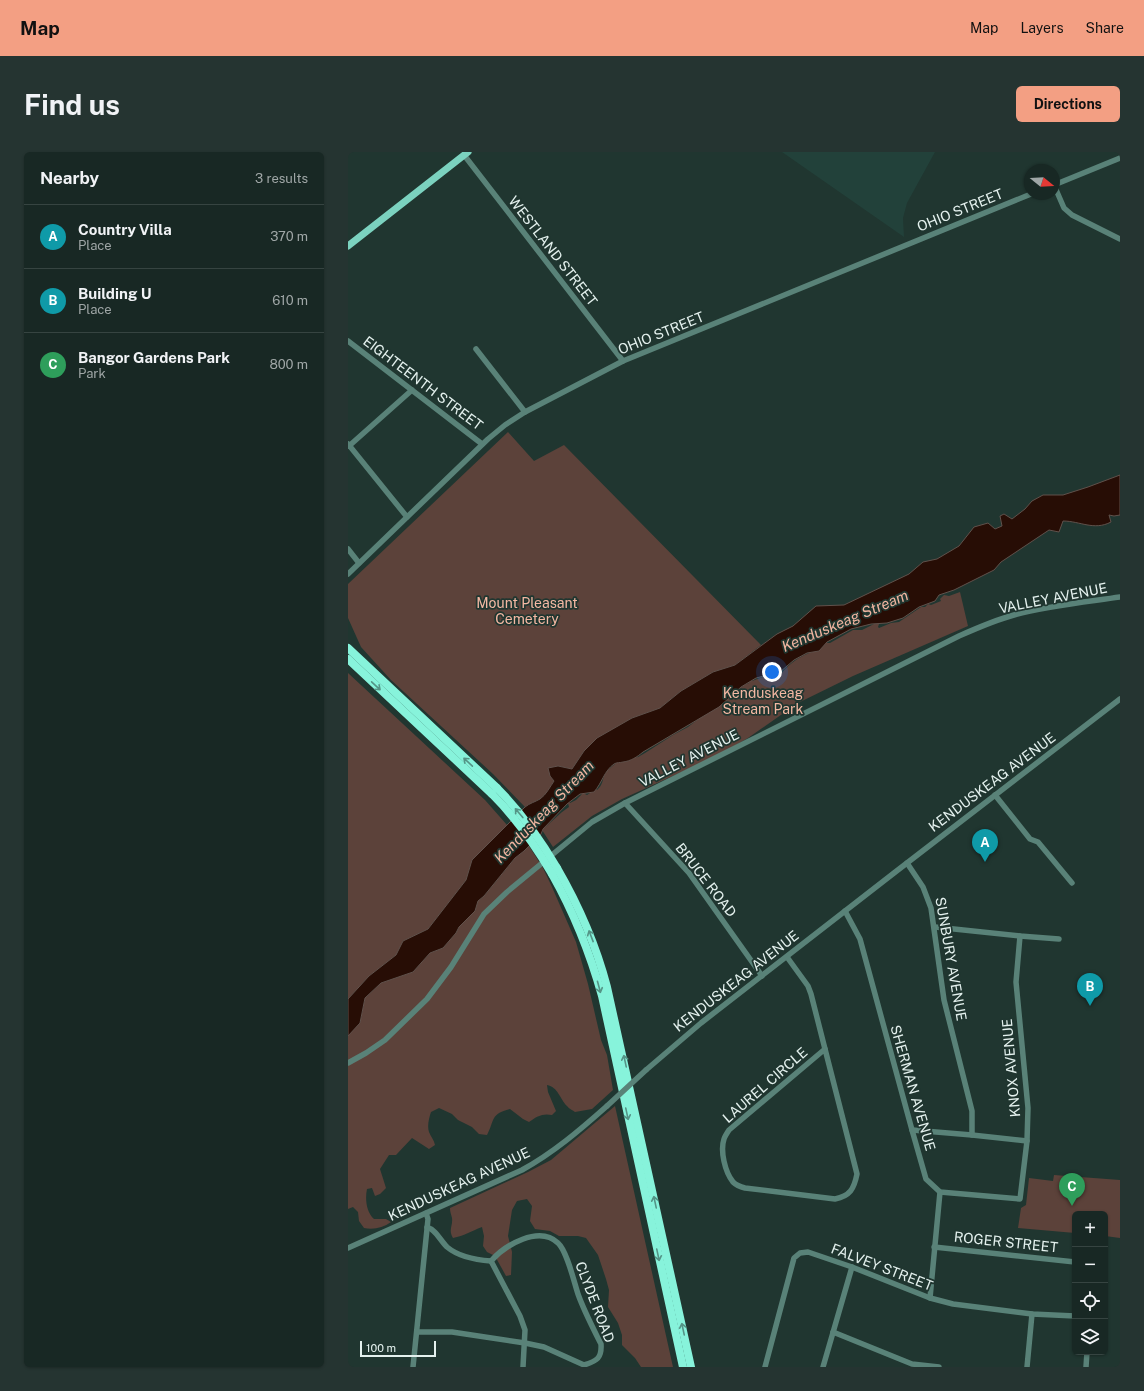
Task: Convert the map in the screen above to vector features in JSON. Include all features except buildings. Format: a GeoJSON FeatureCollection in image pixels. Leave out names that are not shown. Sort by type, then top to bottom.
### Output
{"type":"FeatureCollection","features":[{"type":"Feature","properties":{"kind":"highway"},"geometry":{"type":"LineString","coordinates":[[348,644],[368,669]]}},
{"type":"Feature","properties":{"kind":"highway"},"geometry":{"type":"LineString","coordinates":[[348,648],[494,791],[572,895],[588,930],[607,987],[691,1367]]}},
{"type":"Feature","properties":{"kind":"highway"},"geometry":{"type":"LineString","coordinates":[[348,659],[494,791]]}},
{"type":"Feature","properties":{"kind":"highway"},"geometry":{"type":"LineString","coordinates":[[555,871],[589,952],[600,991],[682,1367]]}},
{"type":"Feature","properties":{"kind":"main road"},"geometry":{"type":"LineString","coordinates":[[348,246],[466,154]]}},
{"type":"Feature","properties":{"kind":"street","name":"WESTLAND STREET"},"geometry":{"type":"LineString","coordinates":[[466,154],[623,361]]}},
{"type":"Feature","properties":{"kind":"street"},"geometry":{"type":"LineString","coordinates":[[1060,183],[1120,158]]}},
{"type":"Feature","properties":{"kind":"street","name":"OHIO STREET"},"geometry":{"type":"LineString","coordinates":[[348,574],[482,444],[505,425],[526,412],[623,361],[1024,197]]}},
{"type":"Feature","properties":{"kind":"street"},"geometry":{"type":"LineString","coordinates":[[1060,199],[1064,208],[1072,215],[1120,239]]}},
{"type":"Feature","properties":{"kind":"street","name":"EIGHTEENTH STREET"},"geometry":{"type":"LineString","coordinates":[[348,341],[482,444]]}},
{"type":"Feature","properties":{"kind":"street"},"geometry":{"type":"LineString","coordinates":[[476,349],[526,412]]}},
{"type":"Feature","properties":{"kind":"street"},"geometry":{"type":"LineString","coordinates":[[407,517],[349,445],[412,390]]}},
{"type":"Feature","properties":{"kind":"street"},"geometry":{"type":"LineString","coordinates":[[348,549],[359,563]]}},
{"type":"Feature","properties":{"kind":"street","name":"VALLEY AVENUE"},"geometry":{"type":"LineString","coordinates":[[348,1063],[385,1040],[427,1000],[484,914],[507,892],[592,822],[625,803],[960,636],[983,626],[1019,613],[1120,596]]}},
{"type":"Feature","properties":{"kind":"street","name":"KENDUSKEAG AVENUE"},"geometry":{"type":"LineString","coordinates":[[348,1248],[501,1180],[538,1161],[567,1140],[688,1034],[1120,699]]}},
{"type":"Feature","properties":{"kind":"street"},"geometry":{"type":"LineString","coordinates":[[995,795],[1030,838],[1038,842],[1072,884]]}},
{"type":"Feature","properties":{"kind":"street","name":"BRUCE ROAD"},"geometry":{"type":"LineString","coordinates":[[625,803],[689,873],[762,976]]}},
{"type":"Feature","properties":{"kind":"street","name":"SUNBURY AVENUE"},"geometry":{"type":"LineString","coordinates":[[907,863],[926,893],[931,908],[935,927],[944,1000],[972,1111],[972,1134]]}},
{"type":"Feature","properties":{"kind":"street","name":"SHERMAN AVENUE"},"geometry":{"type":"LineString","coordinates":[[845,911],[860,939],[926,1179],[940,1192]]}},
{"type":"Feature","properties":{"kind":"street"},"geometry":{"type":"LineString","coordinates":[[935,927],[1059,939]]}},
{"type":"Feature","properties":{"kind":"street","name":"KNOX AVENUE"},"geometry":{"type":"LineString","coordinates":[[940,1192],[1020,1198],[1027,1141],[1028,1108],[1016,982],[1020,936]]}},
{"type":"Feature","properties":{"kind":"street","name":"LAUREL CIRCLE"},"geometry":{"type":"LineString","coordinates":[[787,957],[808,986],[811,994],[857,1174],[855,1183],[850,1191],[843,1197],[835,1199],[745,1188],[737,1185],[726,1168],[723,1144],[729,1130],[825,1049]]}},
{"type":"Feature","properties":{"kind":"street"},"geometry":{"type":"LineString","coordinates":[[912,1130],[972,1134],[1027,1141]]}},
{"type":"Feature","properties":{"kind":"street"},"geometry":{"type":"LineString","coordinates":[[930,1298],[940,1192]]}},
{"type":"Feature","properties":{"kind":"street"},"geometry":{"type":"LineString","coordinates":[[413,1367],[428,1218],[426,1213]]}},
{"type":"Feature","properties":{"kind":"street"},"geometry":{"type":"LineString","coordinates":[[427,1227],[432,1228],[447,1247],[458,1254],[477,1260],[491,1261],[520,1316],[525,1330],[523,1367]]}},
{"type":"Feature","properties":{"kind":"street","name":"CLYDE ROAD"},"geometry":{"type":"LineString","coordinates":[[417,1332],[452,1332],[525,1343],[544,1347],[584,1365],[598,1358],[602,1353],[601,1344],[578,1295],[563,1250],[558,1243],[539,1235],[526,1237],[498,1253],[491,1261]]}},
{"type":"Feature","properties":{"kind":"street","name":"ROGER STREET"},"geometry":{"type":"LineString","coordinates":[[934,1247],[1072,1262]]}},
{"type":"Feature","properties":{"kind":"street","name":"FALVEY STREET"},"geometry":{"type":"LineString","coordinates":[[765,1367],[794,1258],[800,1253],[808,1252],[852,1267],[930,1298],[953,1304],[1032,1314],[1072,1316]]}},
{"type":"Feature","properties":{"kind":"street"},"geometry":{"type":"LineString","coordinates":[[823,1367],[852,1267]]}},
{"type":"Feature","properties":{"kind":"street"},"geometry":{"type":"LineString","coordinates":[[1027,1367],[1032,1314]]}},
{"type":"Feature","properties":{"kind":"street"},"geometry":{"type":"LineString","coordinates":[[833,1332],[912,1364],[939,1367]]}},
{"type":"Feature","properties":{"kind":"street"},"geometry":{"type":"LineString","coordinates":[[1086,1367],[1087,1355]]}},
{"type":"Feature","properties":{"kind":"shaded area"},"geometry":{"type":"Polygon","coordinates":[[[782,152],[935,152],[907,203],[903,218],[904,237],[782,152]]]}},
{"type":"Feature","properties":{"kind":"green space","name":"Mount Pleasant Cemetery"},"geometry":{"type":"Polygon","coordinates":[[[508,432],[534,461],[564,445],[761,645],[735,665],[713,672],[681,691],[660,708],[632,718],[584,751],[572,769],[558,766],[550,776],[554,781],[546,793],[540,799],[525,807],[493,774],[391,680],[361,647],[348,618],[348,584],[508,432]]]}},
{"type":"Feature","properties":{"kind":"green space","name":"Kenduskeag Stream Park"},"geometry":{"type":"Polygon","coordinates":[[[960,592],[968,626],[853,676],[798,703],[748,738],[717,756],[622,799],[592,816],[553,847],[542,830],[569,807],[569,802],[570,803],[576,800],[583,793],[587,795],[596,789],[597,790],[606,773],[616,763],[615,761],[638,757],[645,753],[720,706],[729,697],[741,691],[738,689],[739,687],[749,683],[750,680],[752,681],[765,676],[768,677],[769,675],[782,673],[799,658],[818,650],[826,643],[830,643],[853,630],[862,630],[874,624],[879,624],[879,628],[891,623],[899,622],[921,607],[941,601],[940,599],[944,595],[949,596],[960,592]]]}},
{"type":"Feature","properties":{"kind":"green space"},"geometry":{"type":"Polygon","coordinates":[[[348,673],[485,800],[507,825],[472,860],[466,880],[428,929],[403,941],[396,955],[369,976],[348,999],[348,673]]]}},
{"type":"Feature","properties":{"kind":"green space"},"geometry":{"type":"Polygon","coordinates":[[[529,846],[543,868],[576,942],[588,984],[601,1040],[607,1055],[613,1090],[592,1109],[575,1112],[568,1107],[554,1088],[547,1085],[548,1092],[556,1111],[552,1115],[546,1114],[529,1122],[510,1109],[496,1115],[487,1135],[479,1134],[472,1127],[458,1120],[452,1114],[439,1108],[431,1112],[428,1122],[428,1130],[435,1145],[429,1149],[412,1138],[396,1155],[389,1155],[380,1169],[386,1188],[380,1194],[375,1196],[372,1188],[367,1189],[367,1205],[371,1216],[374,1219],[386,1219],[391,1222],[378,1228],[364,1228],[359,1221],[358,1212],[353,1207],[348,1209],[348,1034],[361,1018],[365,998],[381,983],[413,972],[430,953],[443,948],[456,933],[459,927],[475,911],[478,901],[484,896],[515,858],[529,846]]]}},
{"type":"Feature","properties":{"kind":"green space"},"geometry":{"type":"Polygon","coordinates":[[[615,1106],[673,1367],[641,1367],[635,1358],[622,1345],[622,1335],[618,1323],[608,1307],[609,1290],[598,1255],[586,1238],[578,1236],[559,1236],[550,1231],[535,1229],[530,1221],[532,1206],[527,1199],[517,1201],[512,1210],[508,1236],[512,1252],[511,1275],[506,1276],[495,1256],[487,1252],[483,1246],[484,1236],[482,1227],[453,1238],[451,1233],[452,1218],[450,1208],[551,1160],[615,1106]]]}},
{"type":"Feature","properties":{"kind":"green space"},"geometry":{"type":"Polygon","coordinates":[[[1054,1175],[1120,1180],[1120,1238],[1108,1236],[1108,1211],[1072,1211],[1072,1233],[1018,1228],[1021,1208],[1026,1205],[1029,1178],[1053,1181],[1054,1175]]]}},
{"type":"Feature","properties":{"kind":"water","name":"Kenduskeag Stream"},"geometry":{"type":"Polygon","coordinates":[[[1120,475],[1120,515],[1109,515],[1111,522],[1105,525],[1093,526],[1063,521],[1059,532],[1049,530],[1001,562],[994,570],[954,590],[939,595],[935,601],[919,607],[903,618],[887,623],[871,624],[851,629],[827,642],[819,651],[807,653],[794,660],[780,672],[756,678],[741,687],[719,707],[634,758],[614,764],[608,770],[594,792],[580,794],[567,804],[543,829],[541,834],[515,858],[484,896],[478,901],[475,911],[459,927],[456,933],[443,948],[430,953],[413,972],[381,983],[365,998],[360,1023],[348,1036],[348,999],[369,976],[396,955],[403,941],[428,929],[466,880],[472,860],[525,807],[540,799],[548,791],[554,781],[550,776],[548,768],[558,766],[572,769],[584,751],[597,738],[632,718],[660,708],[681,691],[713,672],[735,665],[777,634],[793,626],[816,606],[844,605],[909,574],[923,562],[937,559],[959,546],[974,527],[988,523],[995,529],[1002,526],[1000,516],[1004,514],[1012,519],[1025,509],[1032,501],[1043,495],[1063,495],[1120,475]]]}},
{"type":"Feature","properties":{"kind":"place","name":"Country Villa"},"geometry":{"type":"Point","coordinates":[985,862]}},
{"type":"Feature","properties":{"kind":"place","name":"Building U"},"geometry":{"type":"Point","coordinates":[1090,1006]}},
{"type":"Feature","properties":{"kind":"place","name":"Bangor Gardens Park"},"geometry":{"type":"Point","coordinates":[1072,1206]}}]}
